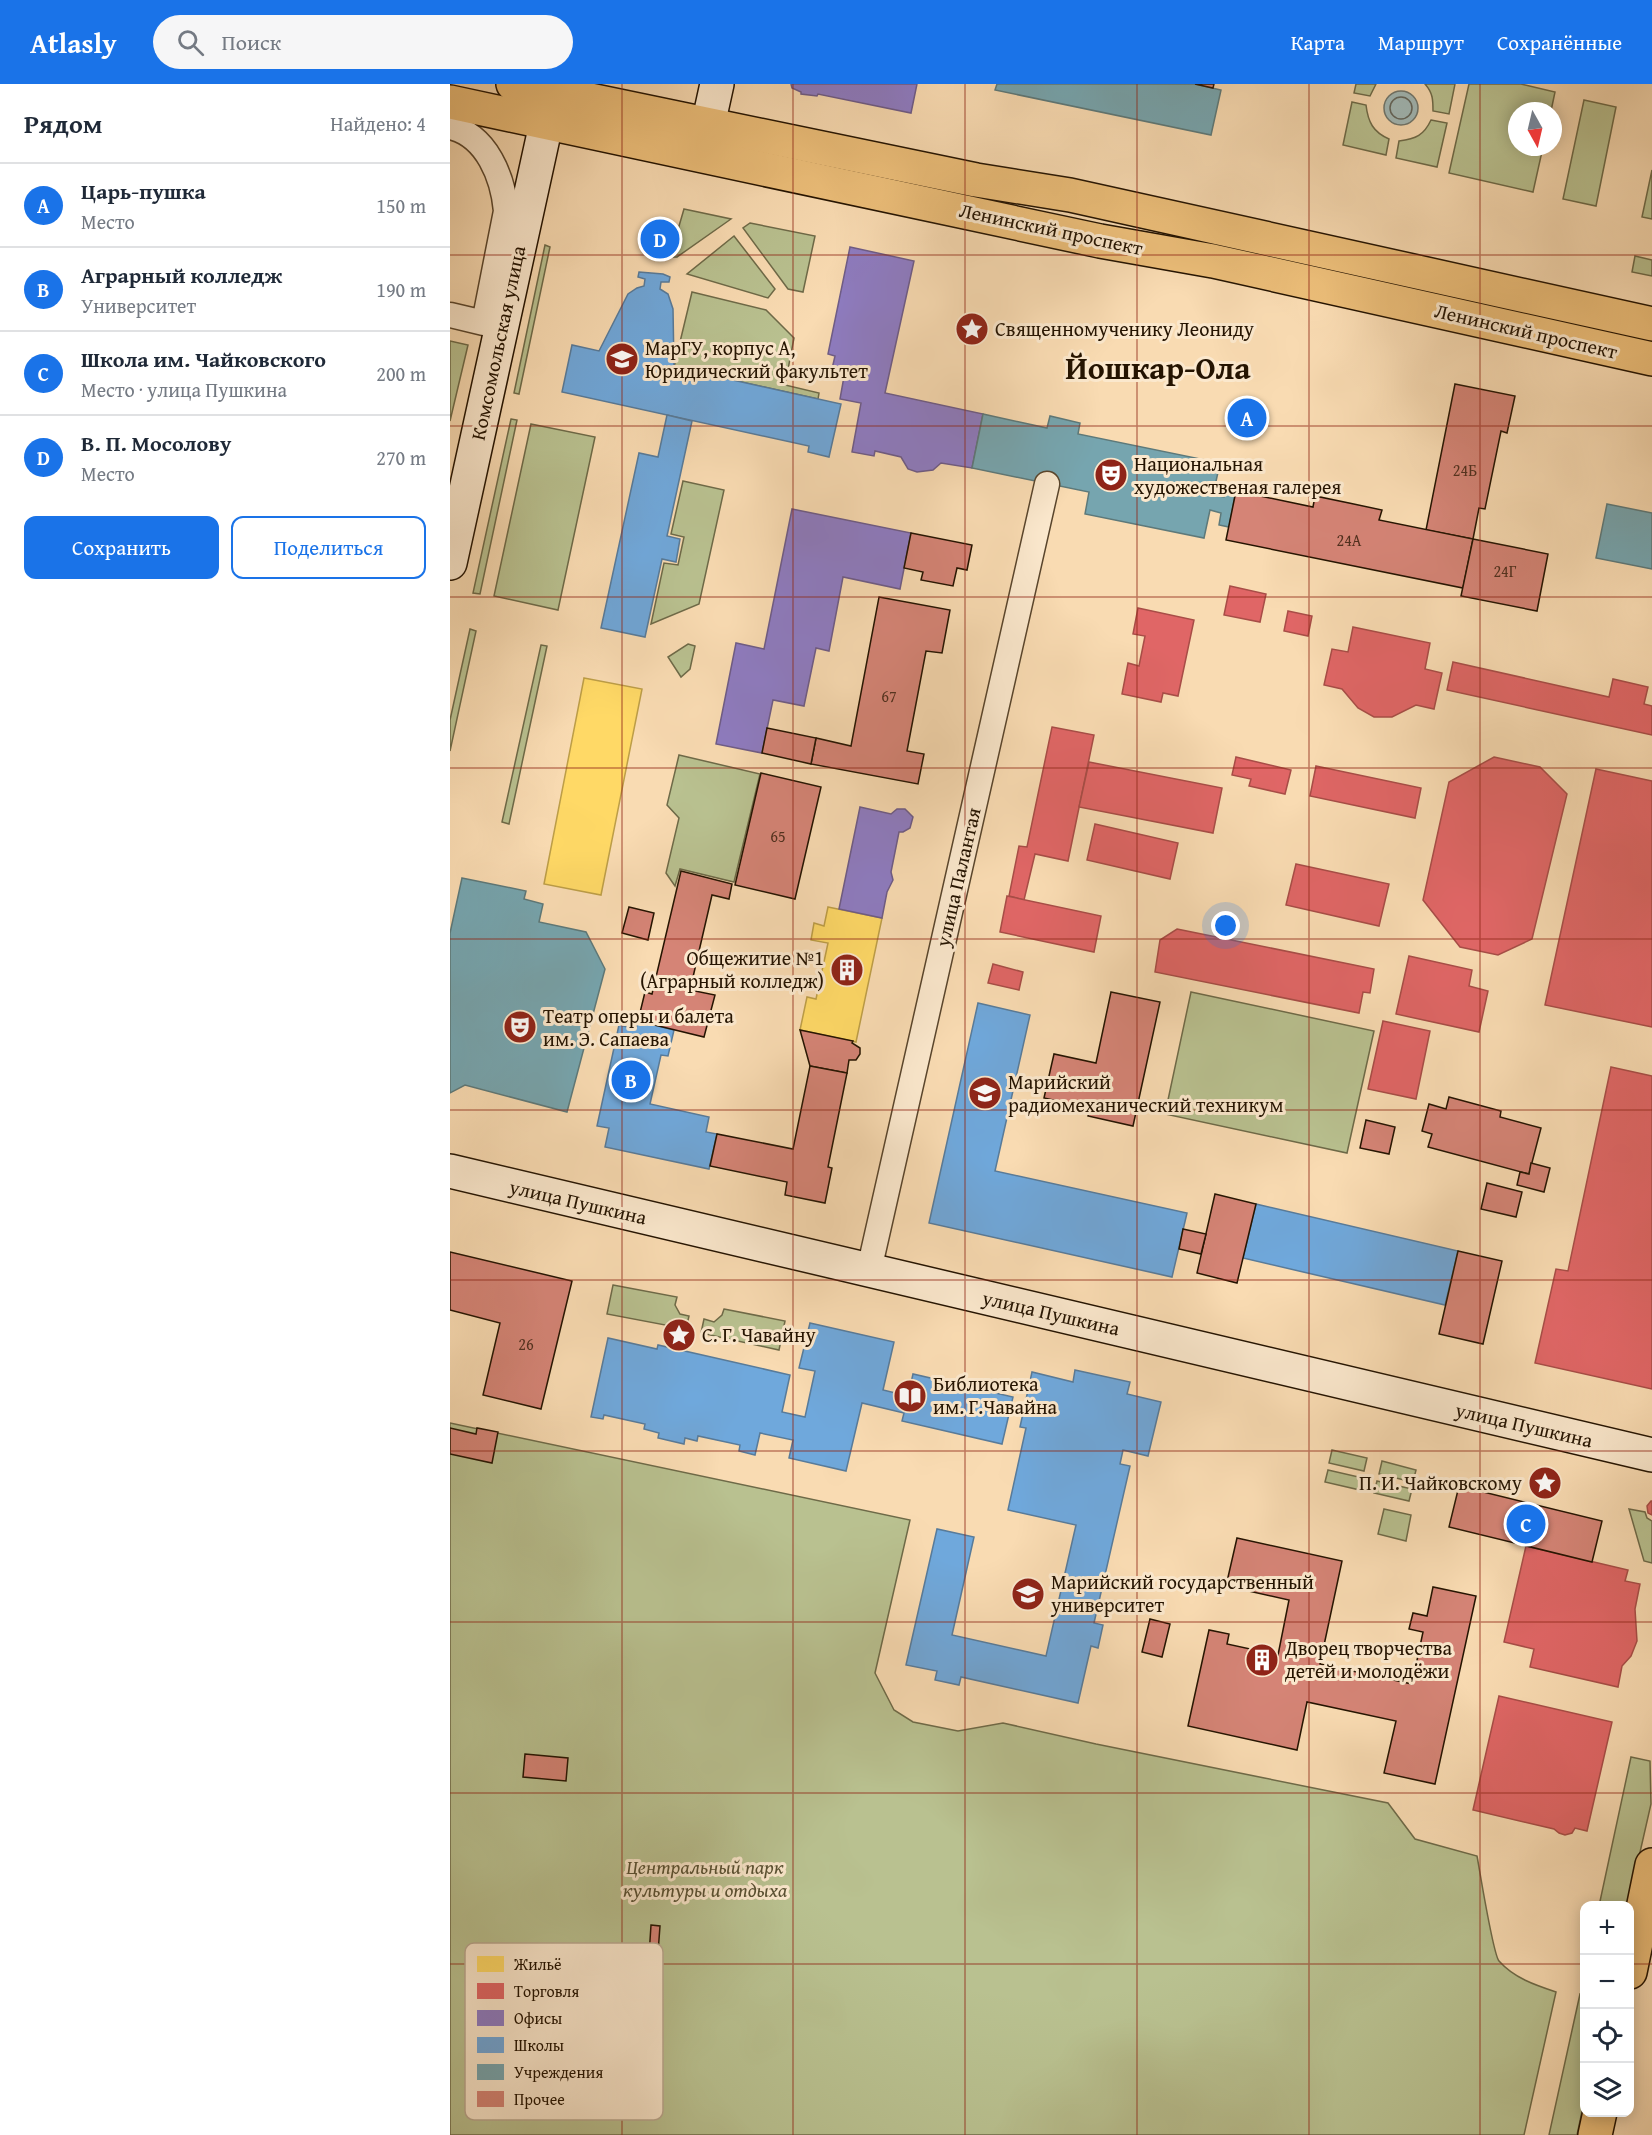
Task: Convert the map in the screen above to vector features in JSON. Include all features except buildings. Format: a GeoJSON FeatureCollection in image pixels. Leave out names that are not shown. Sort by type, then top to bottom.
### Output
{"type":"FeatureCollection","features":[{"type":"Feature","properties":{"kind":"main road","name":"Ленинский проспект"},"geometry":{"type":"LineString","coordinates":[[513,84],[553,93],[705,140],[1100,241],[1214,261],[1652,359]]}},
{"type":"Feature","properties":{"kind":"main road"},"geometry":{"type":"LineString","coordinates":[[546,124],[553,93]]}},
{"type":"Feature","properties":{"kind":"main road","name":"Ленинский проспект"},"geometry":{"type":"LineString","coordinates":[[450,102],[546,124],[705,140],[1070,195],[1652,324]]}},
{"type":"Feature","properties":{"kind":"main road"},"geometry":{"type":"LineString","coordinates":[[1633,1955],[1652,1865]]}},
{"type":"Feature","properties":{"kind":"main road"},"geometry":{"type":"LineString","coordinates":[[1595,2135],[1599,2117]]}},
{"type":"Feature","properties":{"kind":"street"},"geometry":{"type":"LineString","coordinates":[[705,140],[717,84]]}},
{"type":"Feature","properties":{"kind":"street","name":"Комсомольская улица"},"geometry":{"type":"LineString","coordinates":[[450,563],[546,124]]}},
{"type":"Feature","properties":{"kind":"street"},"geometry":{"type":"LineString","coordinates":[[450,127],[475,139],[487,154],[498,175],[506,211],[484,323],[450,315]]}},
{"type":"Feature","properties":{"kind":"street","name":"улица Палантая"},"geometry":{"type":"LineString","coordinates":[[869,1270],[1047,484]]}},
{"type":"Feature","properties":{"kind":"street","name":"улица Пушкина"},"geometry":{"type":"LineString","coordinates":[[450,1172],[1652,1455]]}},
{"type":"Feature","properties":{"kind":"green space"},"geometry":{"type":"Polygon","coordinates":[[[1356,84],[1376,84],[1370,96],[1354,93],[1356,84]]]}},
{"type":"Feature","properties":{"kind":"green space"},"geometry":{"type":"Polygon","coordinates":[[[1425,84],[1455,84],[1449,114],[1433,111],[1430,90],[1425,84]]]}},
{"type":"Feature","properties":{"kind":"green space"},"geometry":{"type":"Polygon","coordinates":[[[1469,84],[1521,84],[1555,92],[1553,102],[1508,102],[1508,156],[1541,156],[1533,192],[1449,173],[1469,84]]]}},
{"type":"Feature","properties":{"kind":"green space"},"geometry":{"type":"Polygon","coordinates":[[[1584,100],[1616,107],[1596,206],[1563,199],[1584,100]]]}},
{"type":"Feature","properties":{"kind":"green space"},"geometry":{"type":"Polygon","coordinates":[[[1352,102],[1366,105],[1372,126],[1389,139],[1386,155],[1343,145],[1352,102]]]}},
{"type":"Feature","properties":{"kind":"green space"},"geometry":{"type":"Polygon","coordinates":[[[1431,120],[1447,123],[1437,167],[1396,158],[1399,141],[1419,135],[1431,120]]]}},
{"type":"Feature","properties":{"kind":"green space"},"geometry":{"type":"Polygon","coordinates":[[[1652,170],[1652,219],[1642,217],[1652,170]]]}},
{"type":"Feature","properties":{"kind":"green space"},"geometry":{"type":"Polygon","coordinates":[[[684,209],[731,219],[677,257],[670,257],[684,209]]]}},
{"type":"Feature","properties":{"kind":"green space"},"geometry":{"type":"Polygon","coordinates":[[[750,223],[815,236],[803,292],[788,289],[743,228],[750,223]]]}},
{"type":"Feature","properties":{"kind":"green space"},"geometry":{"type":"Polygon","coordinates":[[[734,236],[775,289],[768,298],[687,274],[734,236]]]}},
{"type":"Feature","properties":{"kind":"green space"},"geometry":{"type":"Polygon","coordinates":[[[545,245],[550,247],[519,394],[514,393],[545,245]]]}},
{"type":"Feature","properties":{"kind":"green space"},"geometry":{"type":"Polygon","coordinates":[[[1635,256],[1652,260],[1652,276],[1632,272],[1635,256]]]}},
{"type":"Feature","properties":{"kind":"green space"},"geometry":{"type":"Polygon","coordinates":[[[692,292],[766,310],[794,338],[785,385],[819,393],[818,399],[674,367],[692,292]]]}},
{"type":"Feature","properties":{"kind":"green space"},"geometry":{"type":"Polygon","coordinates":[[[450,341],[468,345],[450,421],[450,341]]]}},
{"type":"Feature","properties":{"kind":"green space"},"geometry":{"type":"Polygon","coordinates":[[[511,419],[517,420],[480,594],[473,593],[511,419]]]}},
{"type":"Feature","properties":{"kind":"green space"},"geometry":{"type":"Polygon","coordinates":[[[531,424],[595,437],[558,610],[494,596],[531,424]]]}},
{"type":"Feature","properties":{"kind":"green space"},"geometry":{"type":"Polygon","coordinates":[[[683,481],[724,490],[699,604],[651,624],[664,563],[678,565],[684,537],[671,534],[683,481]]]}},
{"type":"Feature","properties":{"kind":"green space"},"geometry":{"type":"Polygon","coordinates":[[[470,629],[476,631],[450,751],[450,720],[470,629]]]}},
{"type":"Feature","properties":{"kind":"green space"},"geometry":{"type":"Polygon","coordinates":[[[688,644],[695,646],[690,669],[681,677],[668,657],[688,644]]]}},
{"type":"Feature","properties":{"kind":"green space"},"geometry":{"type":"Polygon","coordinates":[[[541,645],[547,646],[509,824],[502,822],[541,645]]]}},
{"type":"Feature","properties":{"kind":"green space"},"geometry":{"type":"Polygon","coordinates":[[[679,755],[760,774],[734,882],[680,869],[675,886],[666,873],[679,818],[667,805],[679,755]]]}},
{"type":"Feature","properties":{"kind":"green space"},"geometry":{"type":"Polygon","coordinates":[[[1191,992],[1374,1031],[1347,1153],[1165,1114],[1191,992]]]}},
{"type":"Feature","properties":{"kind":"green space"},"geometry":{"type":"Polygon","coordinates":[[[613,1285],[677,1297],[675,1305],[680,1314],[689,1316],[686,1329],[607,1314],[613,1285]]]}},
{"type":"Feature","properties":{"kind":"green space"},"geometry":{"type":"Polygon","coordinates":[[[724,1309],[785,1321],[779,1350],[701,1333],[704,1319],[714,1322],[722,1315],[724,1309]]]}},
{"type":"Feature","properties":{"kind":"green space","name":"Центральный парк культуры и отдыха"},"geometry":{"type":"Polygon","coordinates":[[[450,1423],[910,1520],[875,1673],[894,1710],[913,1722],[958,1731],[1003,1723],[1388,1803],[1415,1839],[1477,1856],[1490,1929],[1499,1961],[1518,1976],[1556,1992],[1524,2135],[450,2135],[450,1423]]]}},
{"type":"Feature","properties":{"kind":"green space"},"geometry":{"type":"Polygon","coordinates":[[[1332,1450],[1367,1458],[1364,1471],[1329,1463],[1332,1450]]]}},
{"type":"Feature","properties":{"kind":"green space"},"geometry":{"type":"Polygon","coordinates":[[[1382,1461],[1416,1470],[1413,1482],[1379,1474],[1382,1461]]]}},
{"type":"Feature","properties":{"kind":"green space"},"geometry":{"type":"Polygon","coordinates":[[[1328,1470],[1363,1478],[1360,1490],[1325,1482],[1328,1470]]]}},
{"type":"Feature","properties":{"kind":"green space"},"geometry":{"type":"Polygon","coordinates":[[[1377,1481],[1412,1489],[1409,1501],[1374,1493],[1377,1481]]]}},
{"type":"Feature","properties":{"kind":"green space"},"geometry":{"type":"Polygon","coordinates":[[[1384,1509],[1411,1515],[1406,1541],[1378,1534],[1384,1509]]]}},
{"type":"Feature","properties":{"kind":"green space"},"geometry":{"type":"Polygon","coordinates":[[[1629,1509],[1645,1512],[1647,1518],[1652,1521],[1652,1563],[1644,1561],[1629,1509]]]}},
{"type":"Feature","properties":{"kind":"green space"},"geometry":{"type":"Polygon","coordinates":[[[1631,1757],[1650,1761],[1651,1804],[1629,1901],[1600,1901],[1631,1757]]]}},
{"type":"Feature","properties":{"kind":"green space"},"geometry":{"type":"Polygon","coordinates":[[[1580,1994],[1581,2117],[1577,2135],[1549,2135],[1580,1994]]]}},
{"type":"Feature","properties":{"kind":"water"},"geometry":{"type":"Polygon","coordinates":[[[1401,91],[1413,96],[1418,108],[1413,120],[1401,125],[1389,120],[1384,108],[1389,96],[1401,91]]]}},
{"type":"Feature","properties":{"kind":"place","name":"В. П. Мосолову"},"geometry":{"type":"Point","coordinates":[660,239]}},
{"type":"Feature","properties":{"kind":"place","name":"Священномученику Леониду"},"geometry":{"type":"Point","coordinates":[972,329]}},
{"type":"Feature","properties":{"kind":"place","name":"МарГУ, корпус А, Юридический факультет"},"geometry":{"type":"Point","coordinates":[622,359]}},
{"type":"Feature","properties":{"kind":"place","name":"Царь-пушка"},"geometry":{"type":"Point","coordinates":[1247,418]}},
{"type":"Feature","properties":{"kind":"place","name":"Национальная художественая галерея"},"geometry":{"type":"Point","coordinates":[1111,475]}},
{"type":"Feature","properties":{"kind":"place","name":"Общежитие №1 (Аграрный колледж)"},"geometry":{"type":"Point","coordinates":[847,970]}},
{"type":"Feature","properties":{"kind":"place","name":"Театр оперы и балета им. Э. Сапаева"},"geometry":{"type":"Point","coordinates":[520,1027]}},
{"type":"Feature","properties":{"kind":"place","name":"Аграрный колледж"},"geometry":{"type":"Point","coordinates":[631,1080]}},
{"type":"Feature","properties":{"kind":"place","name":"Марийский радиомеханический техникум"},"geometry":{"type":"Point","coordinates":[985,1093]}},
{"type":"Feature","properties":{"kind":"place","name":"С. Г. Чавайну"},"geometry":{"type":"Point","coordinates":[679,1335]}},
{"type":"Feature","properties":{"kind":"place","name":"Библиотека им. Г.Чавайна"},"geometry":{"type":"Point","coordinates":[910,1396]}},
{"type":"Feature","properties":{"kind":"place","name":"П. И. Чайковскому"},"geometry":{"type":"Point","coordinates":[1545,1483]}},
{"type":"Feature","properties":{"kind":"place","name":"Школа им. Чайковского"},"geometry":{"type":"Point","coordinates":[1526,1524]}},
{"type":"Feature","properties":{"kind":"place","name":"Марийский государственный университет"},"geometry":{"type":"Point","coordinates":[1028,1594]}},
{"type":"Feature","properties":{"kind":"place","name":"Дворец творчества детей и молодёжи"},"geometry":{"type":"Point","coordinates":[1262,1660]}},
{"type":"Feature","properties":{"kind":"district","name":"Йошкар-Ола"},"geometry":{"type":"Point","coordinates":[1158,368]}}]}
